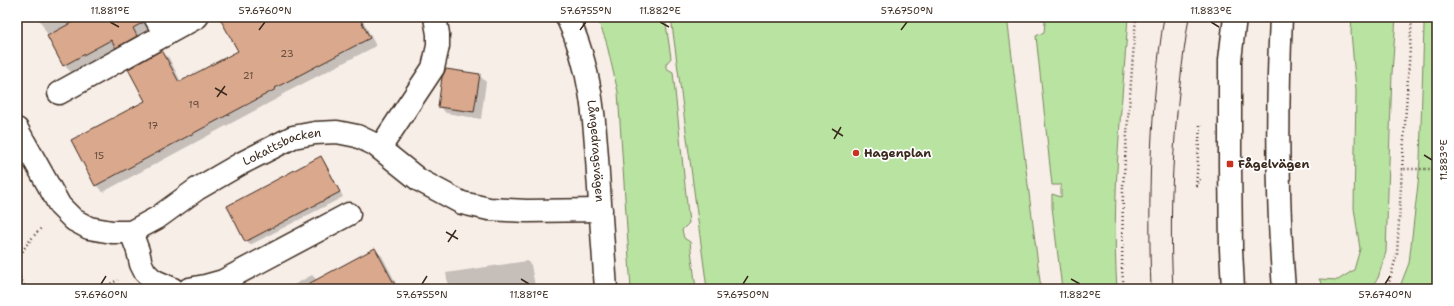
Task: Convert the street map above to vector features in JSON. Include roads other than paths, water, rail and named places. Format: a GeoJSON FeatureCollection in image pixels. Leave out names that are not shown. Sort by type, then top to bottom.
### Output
{"type":"FeatureCollection","features":[{"type":"Feature","properties":{"kind":"street"},"geometry":{"type":"LineString","coordinates":[[59,93],[160,26],[197,17]]}},
{"type":"Feature","properties":{"kind":"street"},"geometry":{"type":"LineString","coordinates":[[380,148],[433,68],[438,46],[438,34],[435,17]]}},
{"type":"Feature","properties":{"kind":"street","name":"Långedragsvägen"},"geometry":{"type":"LineString","coordinates":[[567,17],[573,29],[588,75],[595,123],[606,289]]}},
{"type":"Feature","properties":{"kind":"street"},"geometry":{"type":"LineString","coordinates":[[1233,289],[1231,249],[1230,60],[1235,17]]}},
{"type":"Feature","properties":{"kind":"street"},"geometry":{"type":"LineString","coordinates":[[1281,17],[1279,54],[1280,184],[1284,289]]}},
{"type":"Feature","properties":{"kind":"street","name":"Lokattsbacken"},"geometry":{"type":"LineString","coordinates":[[17,129],[60,206],[74,220],[89,228],[112,232],[131,232],[156,218],[197,189],[242,163],[293,137],[315,133],[336,132],[357,136],[380,148],[419,180],[462,203],[489,209],[527,211],[601,210]]}},
{"type":"Feature","properties":{"kind":"street"},"geometry":{"type":"LineString","coordinates":[[189,289],[223,281],[349,214]]}},
{"type":"Feature","properties":{"kind":"street"},"geometry":{"type":"LineString","coordinates":[[131,232],[145,272],[153,280],[173,289]]}},
{"type":"Feature","properties":{"kind":"tram line"},"geometry":{"type":"LineString","coordinates":[[1151,289],[1151,153],[1159,51],[1164,17]]}},
{"type":"Feature","properties":{"kind":"tram line"},"geometry":{"type":"LineString","coordinates":[[1173,289],[1171,221],[1176,118],[1189,17]]}},
{"type":"Feature","properties":{"kind":"place","name":"Hagenplan"},"geometry":{"type":"Point","coordinates":[856,153]}},
{"type":"Feature","properties":{"kind":"place","name":"Fågelvägen"},"geometry":{"type":"Point","coordinates":[1230,164]}}]}
